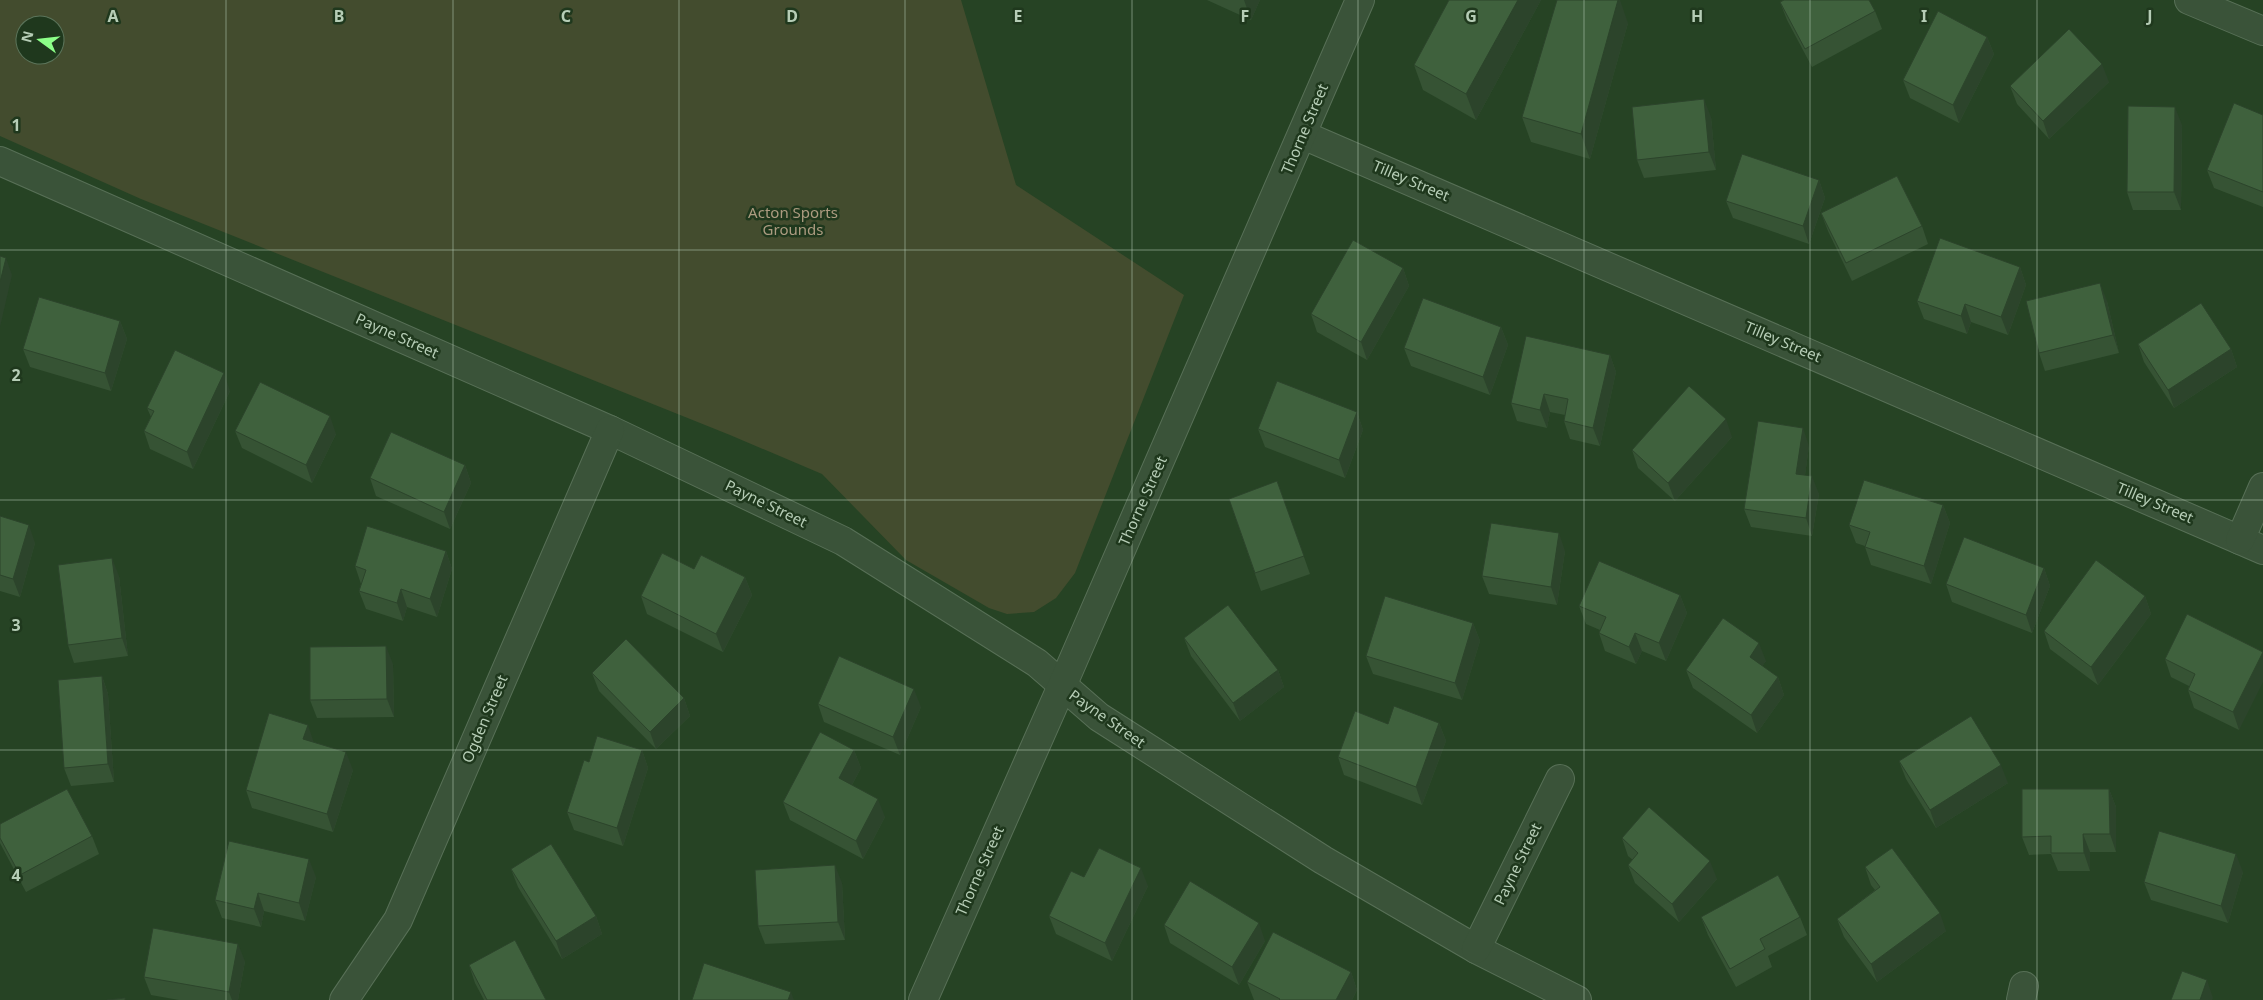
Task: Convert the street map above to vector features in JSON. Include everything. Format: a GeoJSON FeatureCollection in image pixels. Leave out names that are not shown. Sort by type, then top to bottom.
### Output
{"type":"FeatureCollection","features":[{"type":"Feature","properties":{"kind":"street","name":"Thorne Street"},"geometry":{"type":"LineString","coordinates":[[923,1000],[1303,135],[1360,0]]}},
{"type":"Feature","properties":{"kind":"street"},"geometry":{"type":"LineString","coordinates":[[2189,0],[2263,31]]}},
{"type":"Feature","properties":{"kind":"street","name":"Tilley Street"},"geometry":{"type":"LineString","coordinates":[[1303,135],[2252,545]]}},
{"type":"Feature","properties":{"kind":"street","name":"Payne Street"},"geometry":{"type":"LineString","coordinates":[[0,161],[610,430],[843,541],[1037,663],[1099,717],[1323,860],[1476,948],[1577,1000]]}},
{"type":"Feature","properties":{"kind":"street","name":"Ogden Street"},"geometry":{"type":"LineString","coordinates":[[344,1000],[398,920],[610,430]]}},
{"type":"Feature","properties":{"kind":"street"},"geometry":{"type":"LineString","coordinates":[[2252,545],[2263,487]]}},
{"type":"Feature","properties":{"kind":"street","name":"Payne Street"},"geometry":{"type":"LineString","coordinates":[[1476,948],[1560,778]]}},
{"type":"Feature","properties":{"kind":"green space","name":"Acton Sports Grounds"},"geometry":{"type":"Polygon","coordinates":[[[0,0],[961,0],[1016,185],[1184,295],[1075,573],[1056,598],[1034,612],[1007,614],[989,608],[906,560],[822,474],[730,435],[141,199],[0,136],[0,0]]]}},
{"type":"Feature","properties":{"kind":"building"},"geometry":{"type":"Polygon","coordinates":[[[1449,0],[1518,0],[1466,94],[1414,65],[1449,0]]]}},
{"type":"Feature","properties":{"kind":"building"},"geometry":{"type":"Polygon","coordinates":[[[1557,0],[1618,0],[1581,134],[1522,117],[1557,0]]]}},
{"type":"Feature","properties":{"kind":"building"},"geometry":{"type":"Polygon","coordinates":[[[1784,0],[1869,0],[1875,11],[1805,49],[1780,2],[1784,0]]]}},
{"type":"Feature","properties":{"kind":"building"},"geometry":{"type":"Polygon","coordinates":[[[1938,11],[1987,37],[1953,105],[1903,80],[1938,11]]]}},
{"type":"Feature","properties":{"kind":"building"},"geometry":{"type":"Polygon","coordinates":[[[2069,29],[2102,64],[2043,121],[2010,86],[2069,29]]]}},
{"type":"Feature","properties":{"kind":"building"},"geometry":{"type":"Polygon","coordinates":[[[1704,99],[1709,152],[1637,160],[1632,107],[1704,99]]]}},
{"type":"Feature","properties":{"kind":"building"},"geometry":{"type":"Polygon","coordinates":[[[2234,103],[2263,115],[2263,192],[2207,170],[2234,103]]]}},
{"type":"Feature","properties":{"kind":"building"},"geometry":{"type":"Polygon","coordinates":[[[2128,106],[2175,107],[2174,192],[2127,192],[2128,106]]]}},
{"type":"Feature","properties":{"kind":"building"},"geometry":{"type":"Polygon","coordinates":[[[1742,154],[1819,180],[1803,226],[1726,201],[1742,154]]]}},
{"type":"Feature","properties":{"kind":"building"},"geometry":{"type":"Polygon","coordinates":[[[1897,176],[1922,226],[1846,263],[1821,213],[1897,176]]]}},
{"type":"Feature","properties":{"kind":"building"},"geometry":{"type":"Polygon","coordinates":[[[1940,238],[2020,267],[2001,317],[1965,304],[1961,316],[1917,301],[1940,238]]]}},
{"type":"Feature","properties":{"kind":"building"},"geometry":{"type":"Polygon","coordinates":[[[1353,240],[1403,268],[1361,342],[1311,314],[1353,240]]]}},
{"type":"Feature","properties":{"kind":"building"},"geometry":{"type":"Polygon","coordinates":[[[0,256],[6,258],[0,282],[0,256]]]}},
{"type":"Feature","properties":{"kind":"building"},"geometry":{"type":"Polygon","coordinates":[[[2100,283],[2113,335],[2039,353],[2026,301],[2100,283]]]}},
{"type":"Feature","properties":{"kind":"building"},"geometry":{"type":"Polygon","coordinates":[[[39,297],[120,321],[105,373],[23,349],[39,297]]]}},
{"type":"Feature","properties":{"kind":"building"},"geometry":{"type":"Polygon","coordinates":[[[1423,298],[1501,327],[1483,377],[1404,348],[1423,298]]]}},
{"type":"Feature","properties":{"kind":"building"},"geometry":{"type":"Polygon","coordinates":[[[2201,303],[2231,349],[2168,390],[2138,344],[2201,303]]]}},
{"type":"Feature","properties":{"kind":"building"},"geometry":{"type":"Polygon","coordinates":[[[1526,336],[1610,355],[1593,428],[1564,421],[1568,399],[1544,394],[1540,410],[1511,403],[1526,336]]]}},
{"type":"Feature","properties":{"kind":"building"},"geometry":{"type":"Polygon","coordinates":[[[175,350],[224,373],[187,452],[144,431],[154,411],[147,408],[175,350]]]}},
{"type":"Feature","properties":{"kind":"building"},"geometry":{"type":"Polygon","coordinates":[[[1277,381],[1357,412],[1339,460],[1258,429],[1277,381]]]}},
{"type":"Feature","properties":{"kind":"building"},"geometry":{"type":"Polygon","coordinates":[[[260,382],[330,416],[306,465],[235,431],[260,382]]]}},
{"type":"Feature","properties":{"kind":"building"},"geometry":{"type":"Polygon","coordinates":[[[1689,386],[1726,419],[1668,483],[1632,450],[1689,386]]]}},
{"type":"Feature","properties":{"kind":"building"},"geometry":{"type":"Polygon","coordinates":[[[1758,421],[1803,428],[1796,474],[1812,476],[1806,518],[1744,509],[1758,421]]]}},
{"type":"Feature","properties":{"kind":"building"},"geometry":{"type":"Polygon","coordinates":[[[391,432],[465,465],[444,512],[370,478],[391,432]]]}},
{"type":"Feature","properties":{"kind":"building"},"geometry":{"type":"Polygon","coordinates":[[[1864,480],[1943,505],[1924,566],[1865,547],[1870,532],[1849,525],[1864,480]]]}},
{"type":"Feature","properties":{"kind":"building"},"geometry":{"type":"Polygon","coordinates":[[[1277,481],[1304,556],[1255,573],[1229,499],[1277,481]]]}},
{"type":"Feature","properties":{"kind":"building"},"geometry":{"type":"Polygon","coordinates":[[[0,516],[29,525],[13,579],[0,575],[0,516]]]}},
{"type":"Feature","properties":{"kind":"building"},"geometry":{"type":"Polygon","coordinates":[[[1491,523],[1559,533],[1551,587],[1482,576],[1491,523]]]}},
{"type":"Feature","properties":{"kind":"building"},"geometry":{"type":"Polygon","coordinates":[[[367,526],[446,551],[430,599],[401,589],[397,603],[359,591],[366,570],[355,566],[367,526]]]}},
{"type":"Feature","properties":{"kind":"building"},"geometry":{"type":"Polygon","coordinates":[[[1964,537],[2044,568],[2026,615],[1946,584],[1964,537]]]}},
{"type":"Feature","properties":{"kind":"building"},"geometry":{"type":"Polygon","coordinates":[[[662,553],[694,569],[701,555],[745,577],[716,634],[641,596],[662,553]]]}},
{"type":"Feature","properties":{"kind":"building"},"geometry":{"type":"Polygon","coordinates":[[[112,558],[122,638],[68,645],[58,565],[112,558]]]}},
{"type":"Feature","properties":{"kind":"building"},"geometry":{"type":"Polygon","coordinates":[[[2096,560],[2145,596],[2091,667],[2044,631],[2096,560]]]}},
{"type":"Feature","properties":{"kind":"building"},"geometry":{"type":"Polygon","coordinates":[[[1599,561],[1680,595],[1659,643],[1635,633],[1629,647],[1599,633],[1606,617],[1579,606],[1599,561]]]}},
{"type":"Feature","properties":{"kind":"building"},"geometry":{"type":"Polygon","coordinates":[[[1385,596],[1473,623],[1455,683],[1366,656],[1385,596]]]}},
{"type":"Feature","properties":{"kind":"building"},"geometry":{"type":"Polygon","coordinates":[[[1228,605],[1278,670],[1233,703],[1184,638],[1228,605]]]}},
{"type":"Feature","properties":{"kind":"building"},"geometry":{"type":"Polygon","coordinates":[[[2187,614],[2263,652],[2233,712],[2188,690],[2195,674],[2165,659],[2187,614]]]}},
{"type":"Feature","properties":{"kind":"building"},"geometry":{"type":"Polygon","coordinates":[[[1723,618],[1759,643],[1750,657],[1778,677],[1751,715],[1686,670],[1723,618]]]}},
{"type":"Feature","properties":{"kind":"building"},"geometry":{"type":"Polygon","coordinates":[[[626,639],[684,698],[650,732],[592,673],[626,639]]]}},
{"type":"Feature","properties":{"kind":"building"},"geometry":{"type":"Polygon","coordinates":[[[386,646],[387,699],[310,700],[310,647],[386,646]]]}},
{"type":"Feature","properties":{"kind":"building"},"geometry":{"type":"Polygon","coordinates":[[[839,656],[914,689],[893,737],[818,704],[839,656]]]}},
{"type":"Feature","properties":{"kind":"building"},"geometry":{"type":"Polygon","coordinates":[[[102,676],[108,764],[64,768],[58,680],[102,676]]]}},
{"type":"Feature","properties":{"kind":"building"},"geometry":{"type":"Polygon","coordinates":[[[1394,706],[1439,723],[1416,787],[1338,757],[1355,711],[1388,724],[1394,706]]]}},
{"type":"Feature","properties":{"kind":"building"},"geometry":{"type":"Polygon","coordinates":[[[269,713],[308,725],[303,739],[346,752],[327,814],[246,790],[269,713]]]}},
{"type":"Feature","properties":{"kind":"building"},"geometry":{"type":"Polygon","coordinates":[[[1971,716],[2001,765],[1930,810],[1899,761],[1971,716]]]}},
{"type":"Feature","properties":{"kind":"building"},"geometry":{"type":"Polygon","coordinates":[[[820,732],[854,750],[839,778],[878,799],[856,841],[783,802],[820,732]]]}},
{"type":"Feature","properties":{"kind":"building"},"geometry":{"type":"Polygon","coordinates":[[[597,736],[642,750],[617,828],[567,812],[584,760],[589,762],[597,736]]]}},
{"type":"Feature","properties":{"kind":"building"},"geometry":{"type":"Polygon","coordinates":[[[67,789],[92,836],[20,875],[0,838],[0,824],[67,789]]]}},
{"type":"Feature","properties":{"kind":"building"},"geometry":{"type":"Polygon","coordinates":[[[2022,789],[2109,789],[2110,834],[2083,834],[2084,853],[2051,853],[2051,836],[2022,837],[2022,789]]]}},
{"type":"Feature","properties":{"kind":"building"},"geometry":{"type":"Polygon","coordinates":[[[1649,807],[1710,861],[1672,904],[1628,865],[1638,853],[1622,838],[1649,807]]]}},
{"type":"Feature","properties":{"kind":"building"},"geometry":{"type":"Polygon","coordinates":[[[2159,831],[2236,854],[2221,906],[2144,882],[2159,831]]]}},
{"type":"Feature","properties":{"kind":"building"},"geometry":{"type":"Polygon","coordinates":[[[229,841],[309,859],[299,903],[258,893],[254,909],[215,900],[229,841]]]}},
{"type":"Feature","properties":{"kind":"building"},"geometry":{"type":"Polygon","coordinates":[[[551,844],[596,916],[556,941],[511,869],[551,844]]]}},
{"type":"Feature","properties":{"kind":"building"},"geometry":{"type":"Polygon","coordinates":[[[1099,848],[1141,868],[1105,943],[1049,916],[1071,871],[1084,877],[1099,848]]]}},
{"type":"Feature","properties":{"kind":"building"},"geometry":{"type":"Polygon","coordinates":[[[1892,848],[1940,913],[1871,964],[1837,919],[1880,887],[1865,867],[1892,848]]]}},
{"type":"Feature","properties":{"kind":"building"},"geometry":{"type":"Polygon","coordinates":[[[835,865],[838,922],[758,926],[755,870],[835,865]]]}},
{"type":"Feature","properties":{"kind":"building"},"geometry":{"type":"Polygon","coordinates":[[[1778,875],[1800,917],[1760,939],[1765,949],[1730,969],[1701,917],[1778,875]]]}},
{"type":"Feature","properties":{"kind":"building"},"geometry":{"type":"Polygon","coordinates":[[[1190,881],[1259,923],[1232,967],[1164,925],[1190,881]]]}},
{"type":"Feature","properties":{"kind":"building"},"geometry":{"type":"Polygon","coordinates":[[[153,928],[238,944],[229,992],[144,977],[153,928]]]}},
{"type":"Feature","properties":{"kind":"building"},"geometry":{"type":"Polygon","coordinates":[[[1273,932],[1351,972],[1336,1000],[1279,1000],[1247,982],[1273,932]]]}},
{"type":"Feature","properties":{"kind":"building"},"geometry":{"type":"Polygon","coordinates":[[[515,940],[546,1000],[487,1000],[469,965],[515,940]]]}},
{"type":"Feature","properties":{"kind":"building"},"geometry":{"type":"Polygon","coordinates":[[[704,963],[791,992],[788,1000],[692,1000],[704,963]]]}},
{"type":"Feature","properties":{"kind":"building"},"geometry":{"type":"Polygon","coordinates":[[[2182,971],[2207,980],[2200,1000],[2171,1000],[2182,971]]]}},
{"type":"Feature","properties":{"kind":"building"},"geometry":{"type":"Polygon","coordinates":[[[125,998],[125,1000],[107,1000],[125,998]]]}}]}
